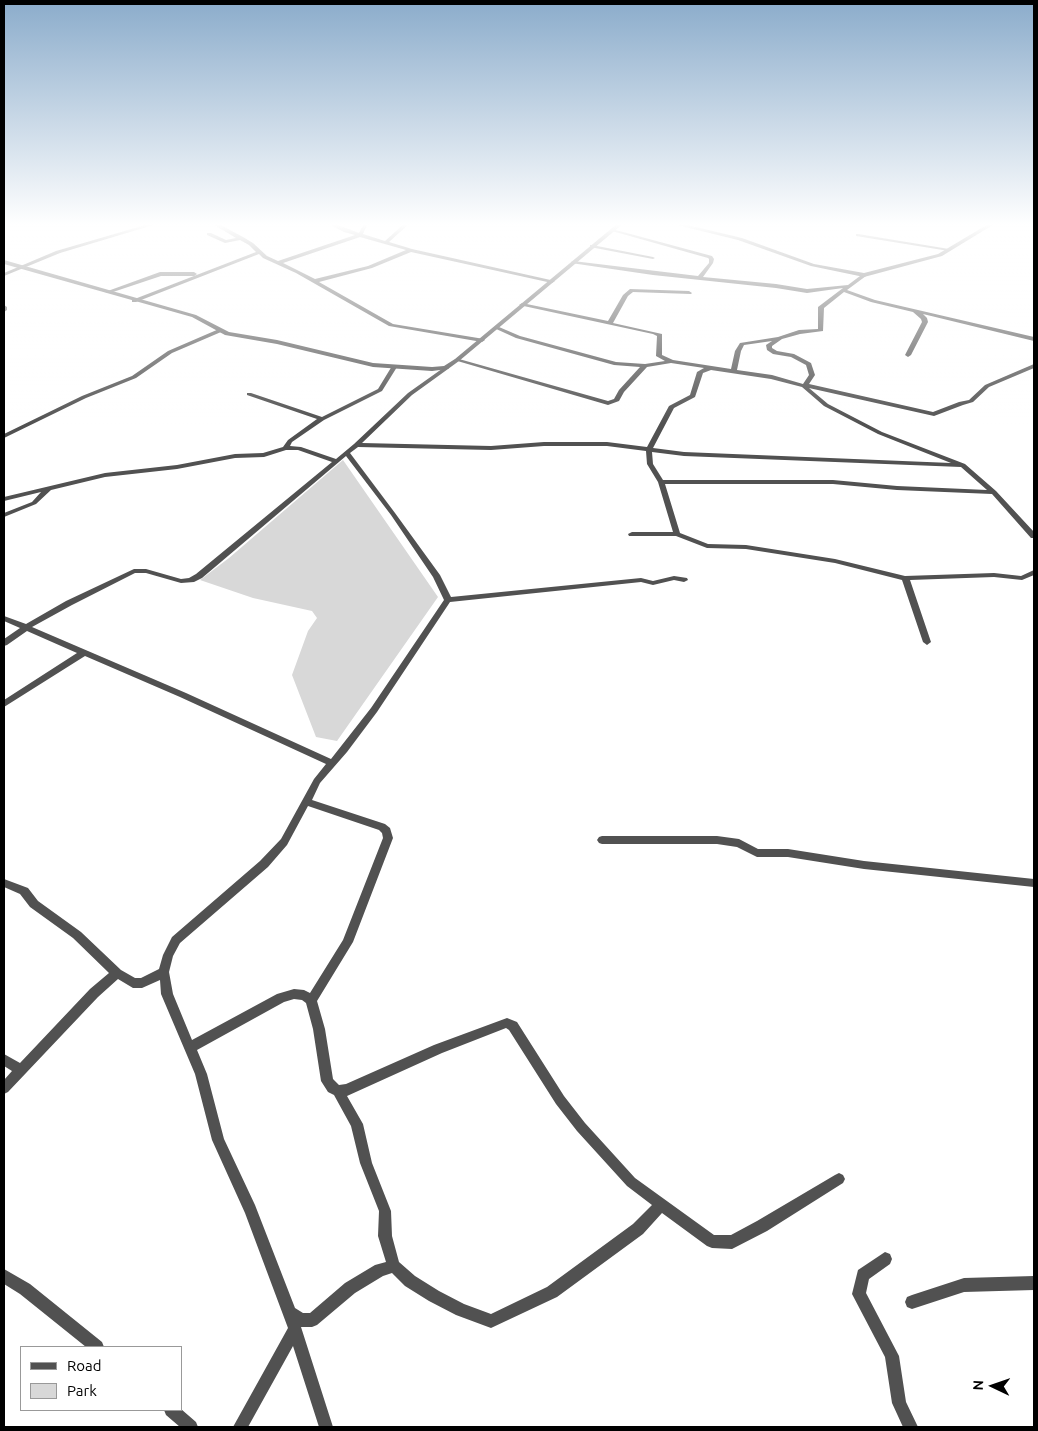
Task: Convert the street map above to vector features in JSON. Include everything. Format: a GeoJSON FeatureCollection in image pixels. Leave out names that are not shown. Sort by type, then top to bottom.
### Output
{"type":"FeatureCollection","features":[{"type":"Feature","properties":{"kind":"street"},"geometry":{"type":"LineString","coordinates":[[100,290],[201,319],[219,331],[292,345],[357,362],[415,369],[446,368]]}},
{"type":"Feature","properties":{"kind":"street"},"geometry":{"type":"LineString","coordinates":[[108,292],[114,290]]}},
{"type":"Feature","properties":{"kind":"street"},"geometry":{"type":"LineString","coordinates":[[134,300],[159,290]]}},
{"type":"Feature","properties":{"kind":"street"},"geometry":{"type":"LineString","coordinates":[[331,290],[391,324],[482,340]]}},
{"type":"Feature","properties":{"kind":"street"},"geometry":{"type":"LineString","coordinates":[[4,643],[25,628],[134,571],[146,571],[181,581],[191,580],[212,566],[347,453],[410,394],[458,360],[541,290]]}},
{"type":"Feature","properties":{"kind":"street"},"geometry":{"type":"LineString","coordinates":[[610,323],[626,295],[632,290],[689,293]]}},
{"type":"Feature","properties":{"kind":"street"},"geometry":{"type":"LineString","coordinates":[[799,290],[822,290]]}},
{"type":"Feature","properties":{"kind":"street"},"geometry":{"type":"LineString","coordinates":[[734,371],[738,351],[742,344],[780,338],[799,332],[821,330],[821,307],[843,290]]}},
{"type":"Feature","properties":{"kind":"street"},"geometry":{"type":"LineString","coordinates":[[849,290],[873,301],[1034,339]]}},
{"type":"Feature","properties":{"kind":"street"},"geometry":{"type":"LineString","coordinates":[[522,305],[660,335],[659,356],[672,362]]}},
{"type":"Feature","properties":{"kind":"street"},"geometry":{"type":"LineString","coordinates":[[908,355],[925,322],[924,318],[914,310]]}},
{"type":"Feature","properties":{"kind":"street"},"geometry":{"type":"LineString","coordinates":[[497,328],[507,334],[557,349],[616,364],[645,366]]}},
{"type":"Feature","properties":{"kind":"street"},"geometry":{"type":"LineString","coordinates":[[4,436],[84,396],[134,377],[170,352],[219,331]]}},
{"type":"Feature","properties":{"kind":"street"},"geometry":{"type":"LineString","coordinates":[[780,338],[771,343],[769,349],[775,353],[792,355],[809,364],[812,376],[805,385]]}},
{"type":"Feature","properties":{"kind":"street"},"geometry":{"type":"LineString","coordinates":[[458,360],[608,402],[617,400],[621,391],[645,366],[652,363],[672,362],[787,380],[934,414],[960,403],[971,401],[987,386],[1034,366]]}},
{"type":"Feature","properties":{"kind":"street"},"geometry":{"type":"LineString","coordinates":[[285,448],[290,441],[322,419],[380,390],[394,367]]}},
{"type":"Feature","properties":{"kind":"street"},"geometry":{"type":"LineString","coordinates":[[677,534],[661,482],[650,464],[649,450],[671,407],[693,396],[700,372],[713,367]]}},
{"type":"Feature","properties":{"kind":"street"},"geometry":{"type":"LineString","coordinates":[[805,385],[826,405],[880,434],[963,464],[994,492],[1034,536]]}},
{"type":"Feature","properties":{"kind":"street"},"geometry":{"type":"LineString","coordinates":[[248,394],[322,419]]}},
{"type":"Feature","properties":{"kind":"street"},"geometry":{"type":"LineString","coordinates":[[356,445],[491,448],[544,444],[607,444],[684,454],[963,464]]}},
{"type":"Feature","properties":{"kind":"street"},"geometry":{"type":"LineString","coordinates":[[4,499],[118,473],[178,467],[235,456],[264,455],[285,448],[299,448],[336,461]]}},
{"type":"Feature","properties":{"kind":"street"},"geometry":{"type":"LineString","coordinates":[[347,453],[393,514],[437,578],[448,600]]}},
{"type":"Feature","properties":{"kind":"street"},"geometry":{"type":"LineString","coordinates":[[661,482],[823,482],[897,488],[994,492]]}},
{"type":"Feature","properties":{"kind":"street"},"geometry":{"type":"LineString","coordinates":[[4,515],[34,503],[50,487]]}},
{"type":"Feature","properties":{"kind":"street"},"geometry":{"type":"LineString","coordinates":[[632,534],[677,534],[707,546],[746,547],[835,561],[905,578],[994,575],[1022,578],[1034,572]]}},
{"type":"Feature","properties":{"kind":"street"},"geometry":{"type":"LineString","coordinates":[[448,600],[640,580],[653,583],[674,578],[684,580]]}},
{"type":"Feature","properties":{"kind":"street"},"geometry":{"type":"LineString","coordinates":[[905,578],[927,642]]}},
{"type":"Feature","properties":{"kind":"street"},"geometry":{"type":"LineString","coordinates":[[326,1427],[290,1313],[250,1210],[218,1140],[208,1096],[167,994],[164,972],[168,955],[176,940],[264,864],[284,842],[317,781],[374,710],[448,600]]}},
{"type":"Feature","properties":{"kind":"street"},"geometry":{"type":"LineString","coordinates":[[4,618],[210,707],[332,763]]}},
{"type":"Feature","properties":{"kind":"street"},"geometry":{"type":"LineString","coordinates":[[4,704],[83,653]]}},
{"type":"Feature","properties":{"kind":"street"},"geometry":{"type":"LineString","coordinates":[[307,802],[382,827],[387,831],[388,838],[348,942],[310,1000]]}},
{"type":"Feature","properties":{"kind":"street"},"geometry":{"type":"LineString","coordinates":[[602,840],[717,840],[739,843],[757,853],[788,853],[864,865],[1034,883]]}},
{"type":"Feature","properties":{"kind":"street"},"geometry":{"type":"LineString","coordinates":[[4,883],[24,890],[34,904],[77,935],[117,973],[133,983],[142,983],[164,972]]}},
{"type":"Feature","properties":{"kind":"street"},"geometry":{"type":"LineString","coordinates":[[4,1088],[94,993],[117,973]]}},
{"type":"Feature","properties":{"kind":"street"},"geometry":{"type":"LineString","coordinates":[[189,1048],[282,998],[294,994],[304,995],[310,1000],[319,1029],[327,1080],[332,1088],[338,1091],[357,1124],[366,1163],[385,1211],[385,1236],[394,1266],[410,1282],[434,1296],[461,1310],[492,1322],[552,1292],[638,1229],[661,1205]]}},
{"type":"Feature","properties":{"kind":"street"},"geometry":{"type":"LineString","coordinates":[[338,1091],[356,1087],[438,1049],[507,1023],[513,1026],[560,1100],[581,1127],[631,1182],[712,1241],[732,1242],[770,1222],[839,1179]]}},
{"type":"Feature","properties":{"kind":"street"},"geometry":{"type":"LineString","coordinates":[[4,1059],[21,1071]]}},
{"type":"Feature","properties":{"kind":"street"},"geometry":{"type":"LineString","coordinates":[[885,1259],[863,1275],[860,1294],[892,1356],[899,1402],[911,1427]]}},
{"type":"Feature","properties":{"kind":"street"},"geometry":{"type":"LineString","coordinates":[[290,1313],[302,1320],[312,1320],[350,1288],[380,1270],[394,1266]]}},
{"type":"Feature","properties":{"kind":"street"},"geometry":{"type":"LineString","coordinates":[[4,1276],[25,1289],[96,1346]]}},
{"type":"Feature","properties":{"kind":"street"},"geometry":{"type":"LineString","coordinates":[[912,1302],[964,1285],[1034,1283]]}},
{"type":"Feature","properties":{"kind":"street"},"geometry":{"type":"LineString","coordinates":[[240,1427],[295,1329]]}},
{"type":"Feature","properties":{"kind":"street"},"geometry":{"type":"LineString","coordinates":[[172,1411],[191,1427]]}},
{"type":"Feature","properties":{"kind":"green space"},"geometry":{"type":"Polygon","coordinates":[[[343,460],[438,597],[337,741],[316,737],[292,675],[308,631],[317,618],[312,611],[253,598],[200,580],[229,558],[343,460]]]}}]}
